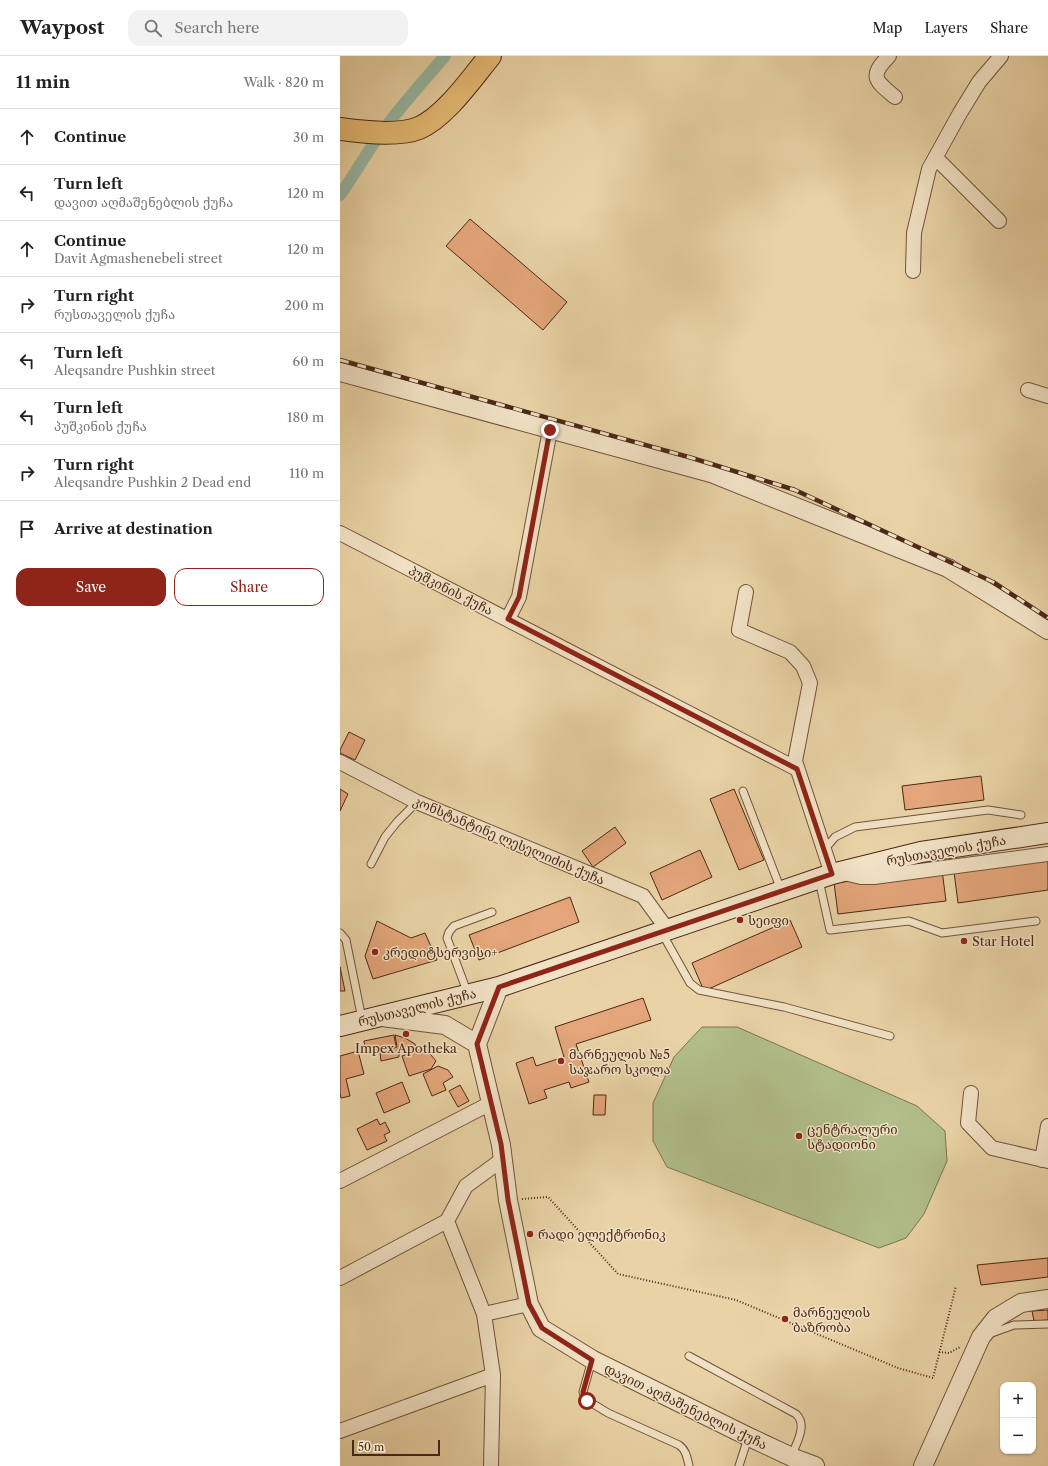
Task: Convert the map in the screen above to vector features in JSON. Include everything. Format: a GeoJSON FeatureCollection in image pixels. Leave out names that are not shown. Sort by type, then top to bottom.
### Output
{"type":"FeatureCollection","features":[{"type":"Feature","properties":{"kind":"highway"},"geometry":{"type":"LineString","coordinates":[[346,130],[403,133],[419,128],[432,120],[454,100],[490,56]]}},
{"type":"Feature","properties":{"kind":"main road","name":"რუსთაველის ქუჩა"},"geometry":{"type":"LineString","coordinates":[[340,1026],[499,987],[830,875],[921,852],[1048,833]]}},
{"type":"Feature","properties":{"kind":"street"},"geometry":{"type":"LineString","coordinates":[[889,56],[879,66],[876,78],[879,84],[895,97]]}},
{"type":"Feature","properties":{"kind":"street"},"geometry":{"type":"LineString","coordinates":[[912,270],[914,233],[930,169],[960,113],[979,82],[1001,56]]}},
{"type":"Feature","properties":{"kind":"street"},"geometry":{"type":"LineString","coordinates":[[936,158],[999,221]]}},
{"type":"Feature","properties":{"kind":"street"},"geometry":{"type":"LineString","coordinates":[[340,372],[711,473],[948,568],[1048,630]]}},
{"type":"Feature","properties":{"kind":"street"},"geometry":{"type":"LineString","coordinates":[[1028,390],[1048,396]]}},
{"type":"Feature","properties":{"kind":"street"},"geometry":{"type":"LineString","coordinates":[[508,619],[519,597],[550,430]]}},
{"type":"Feature","properties":{"kind":"street","name":"პუშკინის ქუჩა"},"geometry":{"type":"LineString","coordinates":[[340,533],[797,769]]}},
{"type":"Feature","properties":{"kind":"street"},"geometry":{"type":"LineString","coordinates":[[746,592],[739,630],[790,652],[803,666],[810,683],[795,761],[824,850],[830,875],[874,877],[1048,854]]}},
{"type":"Feature","properties":{"kind":"street","name":"კონსტანტინე ლესელიძის ქუჩა"},"geometry":{"type":"LineString","coordinates":[[340,762],[417,802],[643,896],[664,930]]}},
{"type":"Feature","properties":{"kind":"street"},"geometry":{"type":"LineString","coordinates":[[372,1019],[445,1025],[477,1044],[499,987]]}},
{"type":"Feature","properties":{"kind":"street","name":"დავით აღმაშენებლის ქუჩა"},"geometry":{"type":"LineString","coordinates":[[477,1044],[503,1159],[508,1200],[529,1304],[542,1328],[592,1360],[749,1437],[794,1461],[815,1466]]}},
{"type":"Feature","properties":{"kind":"street"},"geometry":{"type":"LineString","coordinates":[[971,1093],[968,1123],[992,1148],[1045,1160],[1048,1126]]}},
{"type":"Feature","properties":{"kind":"street"},"geometry":{"type":"LineString","coordinates":[[340,1181],[491,1103]]}},
{"type":"Feature","properties":{"kind":"street"},"geometry":{"type":"LineString","coordinates":[[341,1277],[447,1221],[466,1186],[503,1159]]}},
{"type":"Feature","properties":{"kind":"street"},"geometry":{"type":"LineString","coordinates":[[447,1221],[484,1314],[493,1375],[491,1466]]}},
{"type":"Feature","properties":{"kind":"street"},"geometry":{"type":"LineString","coordinates":[[924,1466],[981,1337],[996,1318],[1021,1303],[1048,1299]]}},
{"type":"Feature","properties":{"kind":"street"},"geometry":{"type":"LineString","coordinates":[[484,1314],[529,1304]]}},
{"type":"Feature","properties":{"kind":"street"},"geometry":{"type":"LineString","coordinates":[[340,1431],[493,1375]]}},
{"type":"Feature","properties":{"kind":"lane"},"geometry":{"type":"LineString","coordinates":[[743,791],[781,891]]}},
{"type":"Feature","properties":{"kind":"lane"},"geometry":{"type":"LineString","coordinates":[[371,864],[385,837],[417,802]]}},
{"type":"Feature","properties":{"kind":"lane"},"geometry":{"type":"LineString","coordinates":[[824,850],[836,837],[855,827],[988,810],[1021,815]]}},
{"type":"Feature","properties":{"kind":"lane"},"geometry":{"type":"LineString","coordinates":[[830,875],[830,930],[908,921],[942,933],[1036,921]]}},
{"type":"Feature","properties":{"kind":"lane"},"geometry":{"type":"LineString","coordinates":[[468,995],[447,938],[449,932],[454,926],[492,912]]}},
{"type":"Feature","properties":{"kind":"lane"},"geometry":{"type":"LineString","coordinates":[[664,930],[690,983],[699,990],[784,1007],[890,1036]]}},
{"type":"Feature","properties":{"kind":"lane"},"geometry":{"type":"LineString","coordinates":[[340,933],[346,940],[372,1019]]}},
{"type":"Feature","properties":{"kind":"lane"},"geometry":{"type":"LineString","coordinates":[[981,1337],[1014,1325],[1048,1324]]}},
{"type":"Feature","properties":{"kind":"lane"},"geometry":{"type":"LineString","coordinates":[[689,1356],[796,1414],[800,1418],[801,1429],[794,1461]]}},
{"type":"Feature","properties":{"kind":"lane"},"geometry":{"type":"LineString","coordinates":[[592,1360],[583,1392],[585,1399],[608,1413],[679,1444],[683,1448],[689,1466]]}},
{"type":"Feature","properties":{"kind":"lane"},"geometry":{"type":"LineString","coordinates":[[739,1466],[749,1437]]}},
{"type":"Feature","properties":{"kind":"path"},"geometry":{"type":"LineString","coordinates":[[508,1200],[548,1197],[618,1274],[736,1300],[898,1368],[932,1378],[956,1286]]}},
{"type":"Feature","properties":{"kind":"green space","name":"ცენტრალური სტადიონი"},"geometry":{"type":"Polygon","coordinates":[[[702,1027],[737,1027],[917,1106],[945,1131],[947,1161],[924,1214],[906,1238],[879,1248],[667,1167],[653,1141],[653,1103],[674,1057],[702,1027]]]}},
{"type":"Feature","properties":{"kind":"building"},"geometry":{"type":"Polygon","coordinates":[[[470,219],[567,302],[543,330],[446,246],[470,219]]]}},
{"type":"Feature","properties":{"kind":"building"},"geometry":{"type":"Polygon","coordinates":[[[349,732],[365,740],[355,760],[340,753],[349,732]]]}},
{"type":"Feature","properties":{"kind":"building"},"geometry":{"type":"Polygon","coordinates":[[[981,776],[984,800],[905,810],[902,786],[981,776]]]}},
{"type":"Feature","properties":{"kind":"building"},"geometry":{"type":"Polygon","coordinates":[[[340,789],[348,794],[340,811],[340,789]]]}},
{"type":"Feature","properties":{"kind":"building"},"geometry":{"type":"Polygon","coordinates":[[[734,789],[764,860],[739,870],[710,799],[734,789]]]}},
{"type":"Feature","properties":{"kind":"building"},"geometry":{"type":"Polygon","coordinates":[[[615,827],[626,843],[593,867],[582,851],[615,827]]]}},
{"type":"Feature","properties":{"kind":"building"},"geometry":{"type":"Polygon","coordinates":[[[700,850],[712,877],[662,900],[650,873],[700,850]]]}},
{"type":"Feature","properties":{"kind":"building"},"geometry":{"type":"Polygon","coordinates":[[[1048,859],[1048,890],[958,903],[954,872],[1048,859]]]}},
{"type":"Feature","properties":{"kind":"building"},"geometry":{"type":"Polygon","coordinates":[[[942,870],[946,901],[838,914],[834,883],[942,870]]]}},
{"type":"Feature","properties":{"kind":"building"},"geometry":{"type":"Polygon","coordinates":[[[570,897],[579,922],[479,960],[469,935],[570,897]]]}},
{"type":"Feature","properties":{"kind":"building"},"geometry":{"type":"Polygon","coordinates":[[[790,920],[802,947],[704,991],[692,963],[790,920]]]}},
{"type":"Feature","properties":{"kind":"building"},"geometry":{"type":"Polygon","coordinates":[[[377,921],[411,938],[425,933],[437,960],[373,979],[365,956],[377,921]]]}},
{"type":"Feature","properties":{"kind":"building"},"geometry":{"type":"Polygon","coordinates":[[[340,967],[345,991],[340,991],[340,967]]]}},
{"type":"Feature","properties":{"kind":"building"},"geometry":{"type":"Polygon","coordinates":[[[643,998],[651,1020],[576,1044],[589,1082],[571,1088],[569,1082],[544,1090],[547,1098],[529,1104],[516,1063],[533,1057],[536,1066],[564,1057],[555,1027],[643,998]]]}},
{"type":"Feature","properties":{"kind":"building"},"geometry":{"type":"Polygon","coordinates":[[[394,1035],[396,1047],[366,1053],[364,1041],[394,1035]]]}},
{"type":"Feature","properties":{"kind":"building"},"geometry":{"type":"Polygon","coordinates":[[[395,1035],[405,1038],[415,1044],[417,1049],[399,1054],[399,1057],[381,1061],[380,1052],[397,1047],[395,1035]]]}},
{"type":"Feature","properties":{"kind":"building"},"geometry":{"type":"Polygon","coordinates":[[[425,1048],[436,1061],[431,1069],[409,1076],[402,1056],[425,1048]]]}},
{"type":"Feature","properties":{"kind":"building"},"geometry":{"type":"Polygon","coordinates":[[[358,1051],[364,1074],[346,1079],[350,1096],[341,1098],[340,1056],[358,1051]]]}},
{"type":"Feature","properties":{"kind":"building"},"geometry":{"type":"Polygon","coordinates":[[[438,1066],[448,1070],[453,1077],[443,1083],[446,1090],[432,1096],[423,1074],[438,1066]]]}},
{"type":"Feature","properties":{"kind":"building"},"geometry":{"type":"Polygon","coordinates":[[[402,1082],[410,1102],[384,1113],[376,1093],[402,1082]]]}},
{"type":"Feature","properties":{"kind":"building"},"geometry":{"type":"Polygon","coordinates":[[[460,1085],[469,1101],[458,1107],[449,1091],[460,1085]]]}},
{"type":"Feature","properties":{"kind":"building"},"geometry":{"type":"Polygon","coordinates":[[[594,1095],[606,1095],[605,1115],[593,1115],[594,1095]]]}},
{"type":"Feature","properties":{"kind":"building"},"geometry":{"type":"Polygon","coordinates":[[[377,1119],[380,1125],[385,1122],[390,1132],[384,1135],[387,1141],[367,1150],[357,1129],[377,1119]]]}},
{"type":"Feature","properties":{"kind":"building"},"geometry":{"type":"Polygon","coordinates":[[[1048,1258],[1048,1277],[981,1285],[977,1265],[1048,1258]]]}},
{"type":"Feature","properties":{"kind":"building"},"geometry":{"type":"Polygon","coordinates":[[[1048,1310],[1048,1320],[1034,1321],[1032,1311],[1048,1310]]]}},
{"type":"Feature","properties":{"kind":"waterway"},"geometry":{"type":"LineString","coordinates":[[340,195],[387,125],[445,56]]}},
{"type":"Feature","properties":{"kind":"railway"},"geometry":{"type":"LineString","coordinates":[[340,360],[692,458],[795,490],[993,582],[1048,618]]}},
{"type":"Feature","properties":{"kind":"place","name":"სეიფი"},"geometry":{"type":"Point","coordinates":[740,920]}},
{"type":"Feature","properties":{"kind":"place","name":"Star Hotel"},"geometry":{"type":"Point","coordinates":[964,941]}},
{"type":"Feature","properties":{"kind":"place","name":"კრედიტსერვისი+"},"geometry":{"type":"Point","coordinates":[375,952]}},
{"type":"Feature","properties":{"kind":"place","name":"Impex Apotheka"},"geometry":{"type":"Point","coordinates":[406,1034]}},
{"type":"Feature","properties":{"kind":"place","name":"მარნეულის №5 საჯარო სკოლა"},"geometry":{"type":"Point","coordinates":[561,1061]}},
{"type":"Feature","properties":{"kind":"place","name":"ცენტრალური სტადიონი"},"geometry":{"type":"Point","coordinates":[799,1136]}},
{"type":"Feature","properties":{"kind":"place","name":"რადი ელექტრონიკ"},"geometry":{"type":"Point","coordinates":[530,1234]}},
{"type":"Feature","properties":{"kind":"place","name":"მარნეულის ბაზრობა"},"geometry":{"type":"Point","coordinates":[785,1319]}},
{"type":"Feature","properties":{"kind":"route"},"geometry":{"type":"LineString","coordinates":[[550,430],[519,597],[508,619],[797,769],[832,874],[499,987],[477,1044],[501,1144],[507,1182],[508,1200],[529,1304],[542,1328],[592,1360],[583,1392],[583,1396],[587,1401]]}}]}
